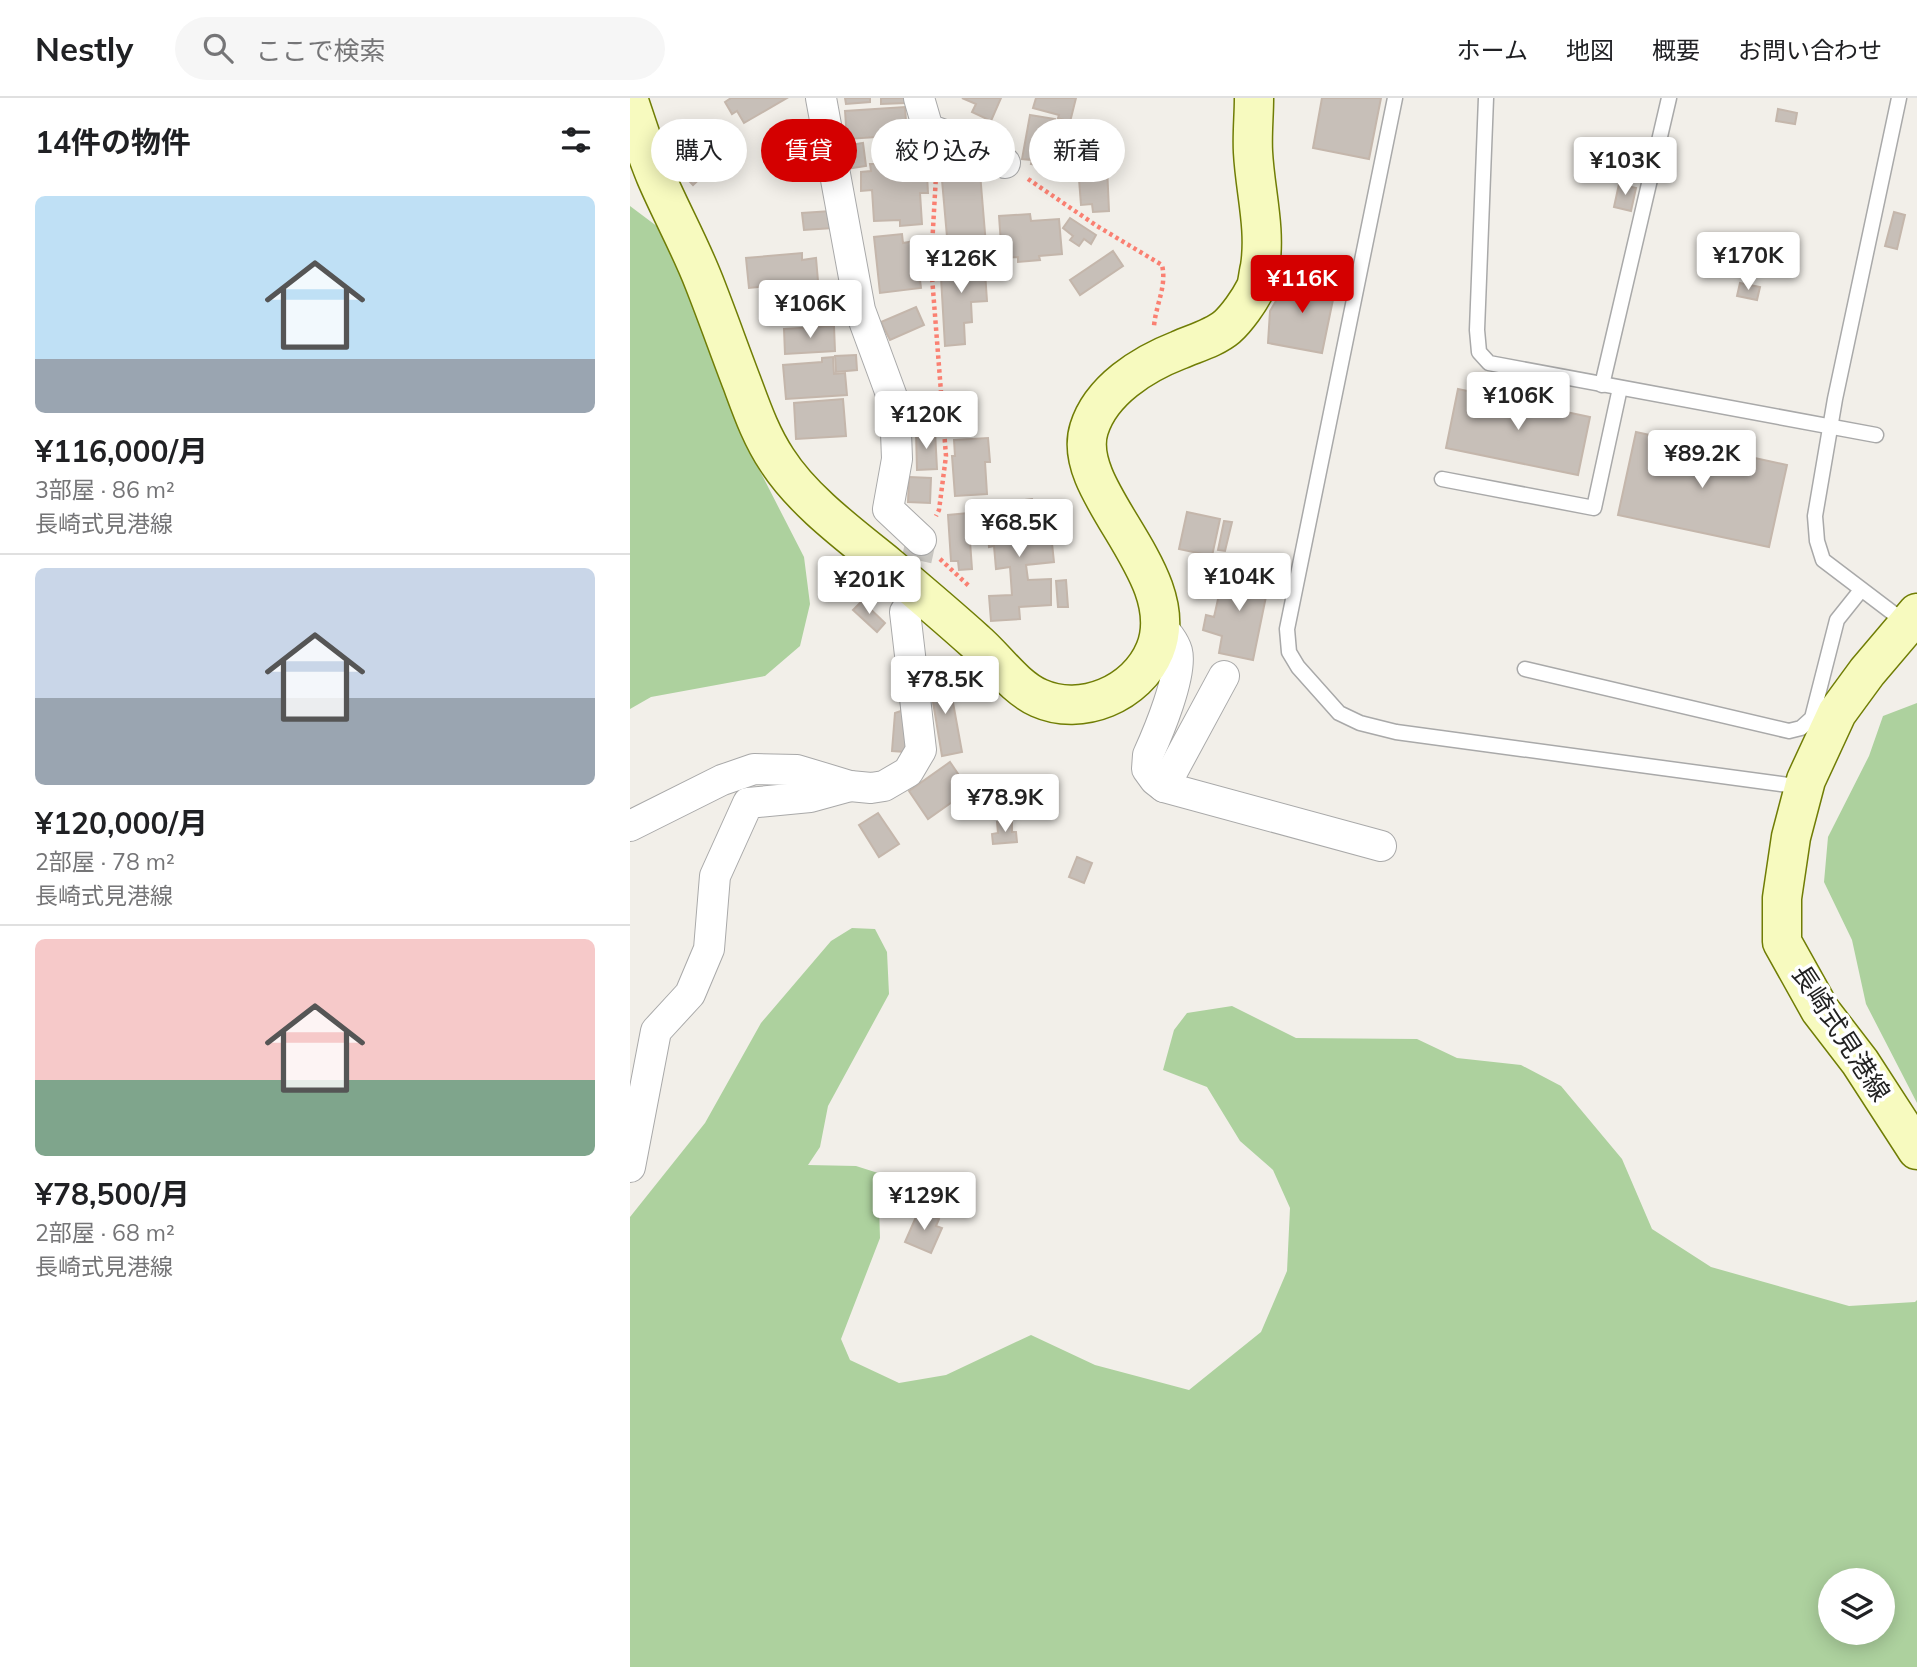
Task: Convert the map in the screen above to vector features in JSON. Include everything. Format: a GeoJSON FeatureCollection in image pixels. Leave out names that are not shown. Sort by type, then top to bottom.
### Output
{"type":"FeatureCollection","features":[{"type":"Feature","properties":{"kind":"main road"},"geometry":{"type":"LineString","coordinates":[[630,104],[654,173],[703,279],[760,430],[778,463],[818,507],[929,600],[1036,697],[1066,706],[1087,705],[1110,696],[1138,676],[1155,650],[1159,624],[1157,603],[1142,560],[1107,502],[1088,461],[1087,433],[1095,414],[1111,394],[1151,361],[1208,338],[1228,326],[1256,288],[1262,248],[1261,212],[1253,152],[1254,98]]}},
{"type":"Feature","properties":{"kind":"main road","name":"長崎式見港線"},"geometry":{"type":"LineString","coordinates":[[1912,618],[1837,713],[1804,787],[1791,837],[1782,898],[1782,942],[1820,1010],[1860,1062],[1917,1150]]}},
{"type":"Feature","properties":{"kind":"street"},"geometry":{"type":"LineString","coordinates":[[821,98],[860,310],[895,405],[897,459],[888,509],[921,540]]}},
{"type":"Feature","properties":{"kind":"street"},"geometry":{"type":"LineString","coordinates":[[919,98],[925,119]]}},
{"type":"Feature","properties":{"kind":"street"},"geometry":{"type":"LineString","coordinates":[[630,825],[722,780],[754,769],[797,770],[850,786],[871,788],[884,786],[908,772],[921,750],[905,612]]}},
{"type":"Feature","properties":{"kind":"street"},"geometry":{"type":"LineString","coordinates":[[1159,624],[1170,635],[1178,653],[1176,678],[1147,755],[1146,769],[1155,780],[1164,787],[1381,846]]}},
{"type":"Feature","properties":{"kind":"street"},"geometry":{"type":"LineString","coordinates":[[1164,787],[1224,676]]}},
{"type":"Feature","properties":{"kind":"street"},"geometry":{"type":"LineString","coordinates":[[630,1167],[656,1031],[691,994],[709,949],[715,876],[748,803],[810,797],[850,786]]}},
{"type":"Feature","properties":{"kind":"lane"},"geometry":{"type":"LineString","coordinates":[[1395,98],[1286,629],[1289,652],[1298,667],[1339,713],[1360,723],[1410,734],[1804,787]]}},
{"type":"Feature","properties":{"kind":"lane"},"geometry":{"type":"LineString","coordinates":[[1486,98],[1477,330],[1479,352],[1489,363],[1876,435]]}},
{"type":"Feature","properties":{"kind":"lane"},"geometry":{"type":"LineString","coordinates":[[1602,385],[1669,98]]}},
{"type":"Feature","properties":{"kind":"lane"},"geometry":{"type":"LineString","coordinates":[[1899,98],[1830,428],[1815,516],[1817,541],[1823,560],[1861,590],[1912,618]]}},
{"type":"Feature","properties":{"kind":"lane"},"geometry":{"type":"LineString","coordinates":[[1442,479],[1594,508],[1620,387]]}},
{"type":"Feature","properties":{"kind":"lane"},"geometry":{"type":"LineString","coordinates":[[1525,668],[1790,731],[1801,728],[1812,718],[1837,620],[1861,590]]}},
{"type":"Feature","properties":{"kind":"path"},"geometry":{"type":"LineString","coordinates":[[1015,170],[1097,226],[1162,265],[1165,278],[1155,312],[1151,361]]}},
{"type":"Feature","properties":{"kind":"path"},"geometry":{"type":"LineString","coordinates":[[936,182],[931,264],[946,456],[939,510],[921,540],[944,565],[970,587]]}},
{"type":"Feature","properties":{"kind":"green space"},"geometry":{"type":"Polygon","coordinates":[[[630,206],[662,230],[704,245],[742,436],[804,557],[810,604],[800,646],[765,676],[651,697],[630,709],[630,206]]]}},
{"type":"Feature","properties":{"kind":"green space"},"geometry":{"type":"Polygon","coordinates":[[[1917,703],[1917,1103],[1866,1004],[1852,940],[1824,882],[1828,837],[1869,756],[1883,716],[1917,703]]]}},
{"type":"Feature","properties":{"kind":"green space"},"geometry":{"type":"Polygon","coordinates":[[[852,928],[875,929],[887,952],[889,994],[828,1106],[820,1147],[808,1165],[856,1166],[878,1173],[880,1238],[841,1339],[850,1360],[899,1383],[946,1375],[1031,1335],[1095,1365],[1189,1390],[1261,1332],[1287,1271],[1290,1208],[1273,1170],[1240,1141],[1207,1087],[1163,1070],[1174,1030],[1187,1013],[1232,1006],[1296,1038],[1417,1039],[1457,1058],[1521,1065],[1561,1086],[1622,1159],[1652,1229],[1711,1267],[1849,1306],[1917,1300],[1917,1667],[630,1667],[630,1217],[705,1123],[761,1023],[831,941],[852,928]]]}},
{"type":"Feature","properties":{"kind":"building"},"geometry":{"type":"Polygon","coordinates":[[[731,98],[787,98],[747,121],[742,119],[737,111],[732,114],[725,102],[731,98]]]}},
{"type":"Feature","properties":{"kind":"building"},"geometry":{"type":"Polygon","coordinates":[[[845,98],[870,98],[870,102],[846,104],[845,98]]]}},
{"type":"Feature","properties":{"kind":"building"},"geometry":{"type":"Polygon","coordinates":[[[881,98],[906,98],[906,103],[881,104],[881,98]]]}},
{"type":"Feature","properties":{"kind":"building"},"geometry":{"type":"Polygon","coordinates":[[[962,98],[1001,98],[992,119],[972,112],[976,104],[962,98]]]}},
{"type":"Feature","properties":{"kind":"building"},"geometry":{"type":"Polygon","coordinates":[[[1036,98],[1076,98],[1071,119],[1061,119],[1058,118],[1059,115],[1033,108],[1036,98]]]}},
{"type":"Feature","properties":{"kind":"building"},"geometry":{"type":"Polygon","coordinates":[[[1322,98],[1381,98],[1369,159],[1313,148],[1322,98]]]}},
{"type":"Feature","properties":{"kind":"building"},"geometry":{"type":"Polygon","coordinates":[[[905,107],[906,119],[871,119],[871,137],[857,138],[857,119],[846,119],[845,111],[905,107]]]}},
{"type":"Feature","properties":{"kind":"building"},"geometry":{"type":"Polygon","coordinates":[[[1778,109],[1797,113],[1795,124],[1776,121],[1778,109]]]}},
{"type":"Feature","properties":{"kind":"building"},"geometry":{"type":"Polygon","coordinates":[[[1030,115],[1055,119],[1029,119],[1030,115]]]}},
{"type":"Feature","properties":{"kind":"building"},"geometry":{"type":"Polygon","coordinates":[[[1029,120],[1029,160],[1022,159],[1029,120]]]}},
{"type":"Feature","properties":{"kind":"building"},"geometry":{"type":"Polygon","coordinates":[[[863,143],[866,166],[857,167],[857,144],[863,143]]]}},
{"type":"Feature","properties":{"kind":"building"},"geometry":{"type":"Polygon","coordinates":[[[871,171],[871,182],[927,182],[928,193],[920,193],[922,224],[900,226],[900,220],[874,221],[872,190],[861,191],[861,172],[871,171]]]}},
{"type":"Feature","properties":{"kind":"building"},"geometry":{"type":"Polygon","coordinates":[[[942,182],[981,182],[986,245],[948,248],[942,182]]]}},
{"type":"Feature","properties":{"kind":"building"},"geometry":{"type":"Polygon","coordinates":[[[1079,182],[1108,182],[1109,211],[1093,212],[1092,204],[1081,205],[1079,182]]]}},
{"type":"Feature","properties":{"kind":"building"},"geometry":{"type":"Polygon","coordinates":[[[1619,184],[1636,188],[1631,211],[1614,207],[1619,184]]]}},
{"type":"Feature","properties":{"kind":"building"},"geometry":{"type":"Polygon","coordinates":[[[831,211],[833,228],[804,230],[802,213],[831,211]]]}},
{"type":"Feature","properties":{"kind":"building"},"geometry":{"type":"Polygon","coordinates":[[[1894,212],[1905,215],[1897,249],[1885,246],[1894,212]]]}},
{"type":"Feature","properties":{"kind":"building"},"geometry":{"type":"Polygon","coordinates":[[[1030,214],[1031,221],[1059,219],[1062,254],[1039,256],[1040,260],[1018,262],[1018,257],[1002,258],[999,216],[1030,214]]]}},
{"type":"Feature","properties":{"kind":"building"},"geometry":{"type":"Polygon","coordinates":[[[1070,218],[1096,235],[1091,244],[1084,239],[1079,246],[1070,240],[1073,236],[1063,228],[1070,218]]]}},
{"type":"Feature","properties":{"kind":"building"},"geometry":{"type":"Polygon","coordinates":[[[902,234],[903,243],[915,241],[921,288],[880,293],[874,237],[902,234]]]}},
{"type":"Feature","properties":{"kind":"building"},"geometry":{"type":"Polygon","coordinates":[[[1113,251],[1123,266],[1080,295],[1070,280],[1113,251]]]}},
{"type":"Feature","properties":{"kind":"building"},"geometry":{"type":"Polygon","coordinates":[[[802,253],[802,260],[816,258],[818,281],[749,288],[746,258],[802,253]]]}},
{"type":"Feature","properties":{"kind":"building"},"geometry":{"type":"Polygon","coordinates":[[[984,257],[987,301],[971,302],[972,322],[964,323],[965,344],[945,346],[940,260],[984,257]]]}},
{"type":"Feature","properties":{"kind":"building"},"geometry":{"type":"Polygon","coordinates":[[[1291,276],[1336,285],[1322,353],[1268,343],[1270,311],[1291,276]]]}},
{"type":"Feature","properties":{"kind":"building"},"geometry":{"type":"Polygon","coordinates":[[[1740,283],[1760,287],[1757,300],[1737,296],[1740,283]]]}},
{"type":"Feature","properties":{"kind":"building"},"geometry":{"type":"Polygon","coordinates":[[[916,307],[924,325],[890,340],[881,322],[916,307]]]}},
{"type":"Feature","properties":{"kind":"building"},"geometry":{"type":"Polygon","coordinates":[[[834,326],[835,351],[785,354],[784,329],[834,326]]]}},
{"type":"Feature","properties":{"kind":"building"},"geometry":{"type":"Polygon","coordinates":[[[856,355],[857,370],[836,372],[835,356],[856,355]]]}},
{"type":"Feature","properties":{"kind":"building"},"geometry":{"type":"Polygon","coordinates":[[[833,357],[834,374],[845,373],[847,395],[786,399],[783,365],[822,362],[822,358],[833,357]]]}},
{"type":"Feature","properties":{"kind":"building"},"geometry":{"type":"Polygon","coordinates":[[[1458,389],[1590,417],[1578,475],[1446,448],[1458,389]]]}},
{"type":"Feature","properties":{"kind":"building"},"geometry":{"type":"Polygon","coordinates":[[[843,399],[846,436],[796,439],[794,403],[843,399]]]}},
{"type":"Feature","properties":{"kind":"building"},"geometry":{"type":"Polygon","coordinates":[[[935,431],[937,469],[917,470],[916,432],[935,431]]]}},
{"type":"Feature","properties":{"kind":"building"},"geometry":{"type":"Polygon","coordinates":[[[1636,432],[1787,465],[1769,547],[1618,515],[1636,432]]]}},
{"type":"Feature","properties":{"kind":"building"},"geometry":{"type":"Polygon","coordinates":[[[988,438],[990,462],[985,462],[987,494],[955,496],[952,456],[955,456],[954,440],[988,438]]]}},
{"type":"Feature","properties":{"kind":"building"},"geometry":{"type":"Polygon","coordinates":[[[909,477],[931,478],[930,503],[908,502],[909,477]]]}},
{"type":"Feature","properties":{"kind":"building"},"geometry":{"type":"Polygon","coordinates":[[[1032,499],[1039,535],[1051,534],[1054,562],[1026,565],[1028,580],[1051,579],[1051,605],[1019,607],[1020,619],[991,621],[989,596],[1012,595],[1010,567],[996,569],[994,546],[989,547],[988,534],[995,533],[992,511],[1001,510],[1001,503],[1032,499]]]}},
{"type":"Feature","properties":{"kind":"building"},"geometry":{"type":"Polygon","coordinates":[[[1187,512],[1220,519],[1212,556],[1179,549],[1187,512]]]}},
{"type":"Feature","properties":{"kind":"building"},"geometry":{"type":"Polygon","coordinates":[[[968,513],[972,569],[959,570],[958,561],[951,561],[948,515],[968,513]]]}},
{"type":"Feature","properties":{"kind":"building"},"geometry":{"type":"Polygon","coordinates":[[[1224,521],[1232,522],[1225,551],[1218,550],[1224,521]]]}},
{"type":"Feature","properties":{"kind":"building"},"geometry":{"type":"Polygon","coordinates":[[[1225,568],[1270,577],[1253,660],[1219,653],[1222,636],[1203,630],[1206,615],[1214,617],[1225,568]]]}},
{"type":"Feature","properties":{"kind":"building"},"geometry":{"type":"Polygon","coordinates":[[[1066,580],[1068,607],[1058,607],[1056,581],[1066,580]]]}},
{"type":"Feature","properties":{"kind":"building"},"geometry":{"type":"Polygon","coordinates":[[[862,601],[885,623],[877,632],[853,610],[862,601]]]}},
{"type":"Feature","properties":{"kind":"building"},"geometry":{"type":"Polygon","coordinates":[[[948,675],[962,752],[942,756],[929,678],[948,675]]]}},
{"type":"Feature","properties":{"kind":"building"},"geometry":{"type":"Polygon","coordinates":[[[901,685],[909,714],[905,752],[892,751],[895,713],[901,711],[901,685]]]}},
{"type":"Feature","properties":{"kind":"building"},"geometry":{"type":"Polygon","coordinates":[[[950,762],[969,790],[928,819],[909,791],[950,762]]]}},
{"type":"Feature","properties":{"kind":"building"},"geometry":{"type":"Polygon","coordinates":[[[878,813],[899,844],[879,857],[859,825],[878,813]]]}},
{"type":"Feature","properties":{"kind":"building"},"geometry":{"type":"Polygon","coordinates":[[[1012,821],[1012,832],[1016,832],[1017,842],[993,844],[992,834],[998,833],[997,822],[1012,821]]]}},
{"type":"Feature","properties":{"kind":"building"},"geometry":{"type":"Polygon","coordinates":[[[1077,857],[1092,863],[1084,883],[1069,877],[1077,857]]]}},
{"type":"Feature","properties":{"kind":"building"},"geometry":{"type":"Polygon","coordinates":[[[919,1210],[939,1219],[936,1226],[942,1228],[931,1253],[905,1242],[919,1210]]]}},
{"type":"Feature","properties":{"kind":"tunnel"},"geometry":{"type":"LineString","coordinates":[[907,604],[921,540]]}}]}
